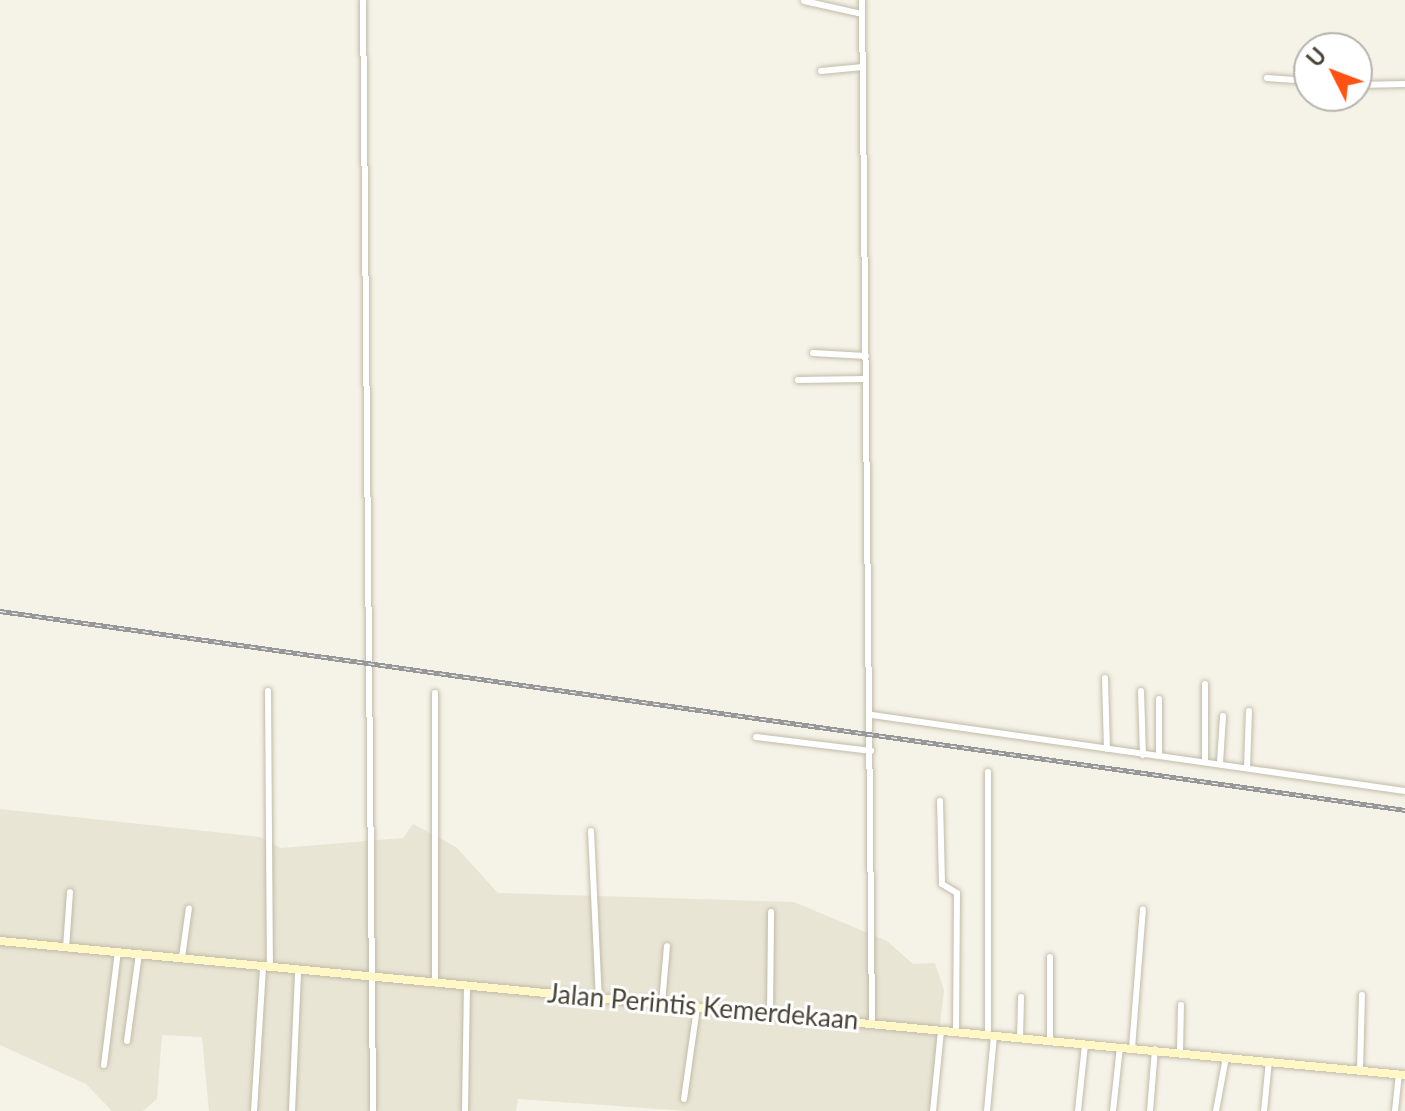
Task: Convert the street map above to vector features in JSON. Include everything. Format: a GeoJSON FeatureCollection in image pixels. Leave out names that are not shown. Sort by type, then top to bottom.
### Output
{"type":"FeatureCollection","features":[{"type":"Feature","properties":{"kind":"street"},"geometry":{"type":"LineString","coordinates":[[363,0],[373,1111]]}},
{"type":"Feature","properties":{"kind":"street"},"geometry":{"type":"LineString","coordinates":[[862,0],[872,715],[872,1023]]}},
{"type":"Feature","properties":{"kind":"street"},"geometry":{"type":"LineString","coordinates":[[804,1],[862,14]]}},
{"type":"Feature","properties":{"kind":"street"},"geometry":{"type":"LineString","coordinates":[[821,71],[863,67]]}},
{"type":"Feature","properties":{"kind":"street"},"geometry":{"type":"LineString","coordinates":[[1267,78],[1293,80]]}},
{"type":"Feature","properties":{"kind":"street"},"geometry":{"type":"LineString","coordinates":[[1373,85],[1405,84]]}},
{"type":"Feature","properties":{"kind":"street"},"geometry":{"type":"LineString","coordinates":[[813,353],[866,356]]}},
{"type":"Feature","properties":{"kind":"street"},"geometry":{"type":"LineString","coordinates":[[798,380],[866,379]]}},
{"type":"Feature","properties":{"kind":"street"},"geometry":{"type":"LineString","coordinates":[[1105,678],[1107,749]]}},
{"type":"Feature","properties":{"kind":"street"},"geometry":{"type":"LineString","coordinates":[[1205,684],[1205,761]]}},
{"type":"Feature","properties":{"kind":"street"},"geometry":{"type":"LineString","coordinates":[[254,1111],[267,967],[268,691]]}},
{"type":"Feature","properties":{"kind":"street"},"geometry":{"type":"LineString","coordinates":[[1141,691],[1143,755]]}},
{"type":"Feature","properties":{"kind":"street"},"geometry":{"type":"LineString","coordinates":[[435,693],[435,981]]}},
{"type":"Feature","properties":{"kind":"street"},"geometry":{"type":"LineString","coordinates":[[1159,699],[1159,756]]}},
{"type":"Feature","properties":{"kind":"street"},"geometry":{"type":"LineString","coordinates":[[1247,768],[1249,711]]}},
{"type":"Feature","properties":{"kind":"street"},"geometry":{"type":"LineString","coordinates":[[872,715],[1405,791]]}},
{"type":"Feature","properties":{"kind":"street"},"geometry":{"type":"LineString","coordinates":[[1220,763],[1223,716]]}},
{"type":"Feature","properties":{"kind":"street"},"geometry":{"type":"LineString","coordinates":[[756,737],[871,751]]}},
{"type":"Feature","properties":{"kind":"street"},"geometry":{"type":"LineString","coordinates":[[987,1111],[991,1035],[988,772]]}},
{"type":"Feature","properties":{"kind":"street"},"geometry":{"type":"LineString","coordinates":[[940,801],[941,883],[957,893],[956,1033]]}},
{"type":"Feature","properties":{"kind":"street"},"geometry":{"type":"LineString","coordinates":[[591,831],[599,998]]}},
{"type":"Feature","properties":{"kind":"street"},"geometry":{"type":"LineString","coordinates":[[66,948],[70,892]]}},
{"type":"Feature","properties":{"kind":"street"},"geometry":{"type":"LineString","coordinates":[[182,957],[189,908]]}},
{"type":"Feature","properties":{"kind":"street"},"geometry":{"type":"LineString","coordinates":[[1132,1048],[1143,909]]}},
{"type":"Feature","properties":{"kind":"street"},"geometry":{"type":"LineString","coordinates":[[770,1015],[771,912]]}},
{"type":"Feature","properties":{"kind":"street","name":"Jalan Perintis Kemerdekaan"},"geometry":{"type":"LineString","coordinates":[[0,941],[1402,1074]]}},
{"type":"Feature","properties":{"kind":"street"},"geometry":{"type":"LineString","coordinates":[[662,1003],[667,946]]}},
{"type":"Feature","properties":{"kind":"street"},"geometry":{"type":"LineString","coordinates":[[104,1065],[118,951]]}},
{"type":"Feature","properties":{"kind":"street"},"geometry":{"type":"LineString","coordinates":[[127,1041],[139,953]]}},
{"type":"Feature","properties":{"kind":"street"},"geometry":{"type":"LineString","coordinates":[[1050,957],[1050,1041]]}},
{"type":"Feature","properties":{"kind":"street"},"geometry":{"type":"LineString","coordinates":[[292,1111],[298,971]]}},
{"type":"Feature","properties":{"kind":"street"},"geometry":{"type":"LineString","coordinates":[[465,1111],[467,985]]}},
{"type":"Feature","properties":{"kind":"street"},"geometry":{"type":"LineString","coordinates":[[1360,1070],[1362,995]]}},
{"type":"Feature","properties":{"kind":"street"},"geometry":{"type":"LineString","coordinates":[[1020,1039],[1021,997]]}},
{"type":"Feature","properties":{"kind":"street"},"geometry":{"type":"LineString","coordinates":[[1180,1051],[1181,1005]]}},
{"type":"Feature","properties":{"kind":"street"},"geometry":{"type":"LineString","coordinates":[[684,1099],[697,1008]]}},
{"type":"Feature","properties":{"kind":"street"},"geometry":{"type":"LineString","coordinates":[[933,1111],[941,1031]]}},
{"type":"Feature","properties":{"kind":"street"},"geometry":{"type":"LineString","coordinates":[[1078,1111],[1085,1044]]}},
{"type":"Feature","properties":{"kind":"street"},"geometry":{"type":"LineString","coordinates":[[1113,1111],[1120,1047]]}},
{"type":"Feature","properties":{"kind":"street"},"geometry":{"type":"LineString","coordinates":[[1150,1111],[1155,1049]]}},
{"type":"Feature","properties":{"kind":"street"},"geometry":{"type":"LineString","coordinates":[[1216,1111],[1226,1057]]}},
{"type":"Feature","properties":{"kind":"street"},"geometry":{"type":"LineString","coordinates":[[1264,1111],[1269,1061]]}},
{"type":"Feature","properties":{"kind":"street"},"geometry":{"type":"LineString","coordinates":[[1395,1111],[1402,1074]]}},
{"type":"Feature","properties":{"kind":"shaded area"},"geometry":{"type":"Polygon","coordinates":[[[0,809],[260,837],[281,848],[403,838],[413,824],[456,847],[498,893],[794,902],[887,941],[913,964],[935,963],[944,990],[930,1111],[687,1111],[518,1099],[516,1111],[209,1111],[202,1037],[162,1035],[157,1099],[143,1111],[112,1111],[86,1084],[0,1045],[0,809]]]}},
{"type":"Feature","properties":{"kind":"railway"},"geometry":{"type":"LineString","coordinates":[[0,611],[1405,810]]}}]}
